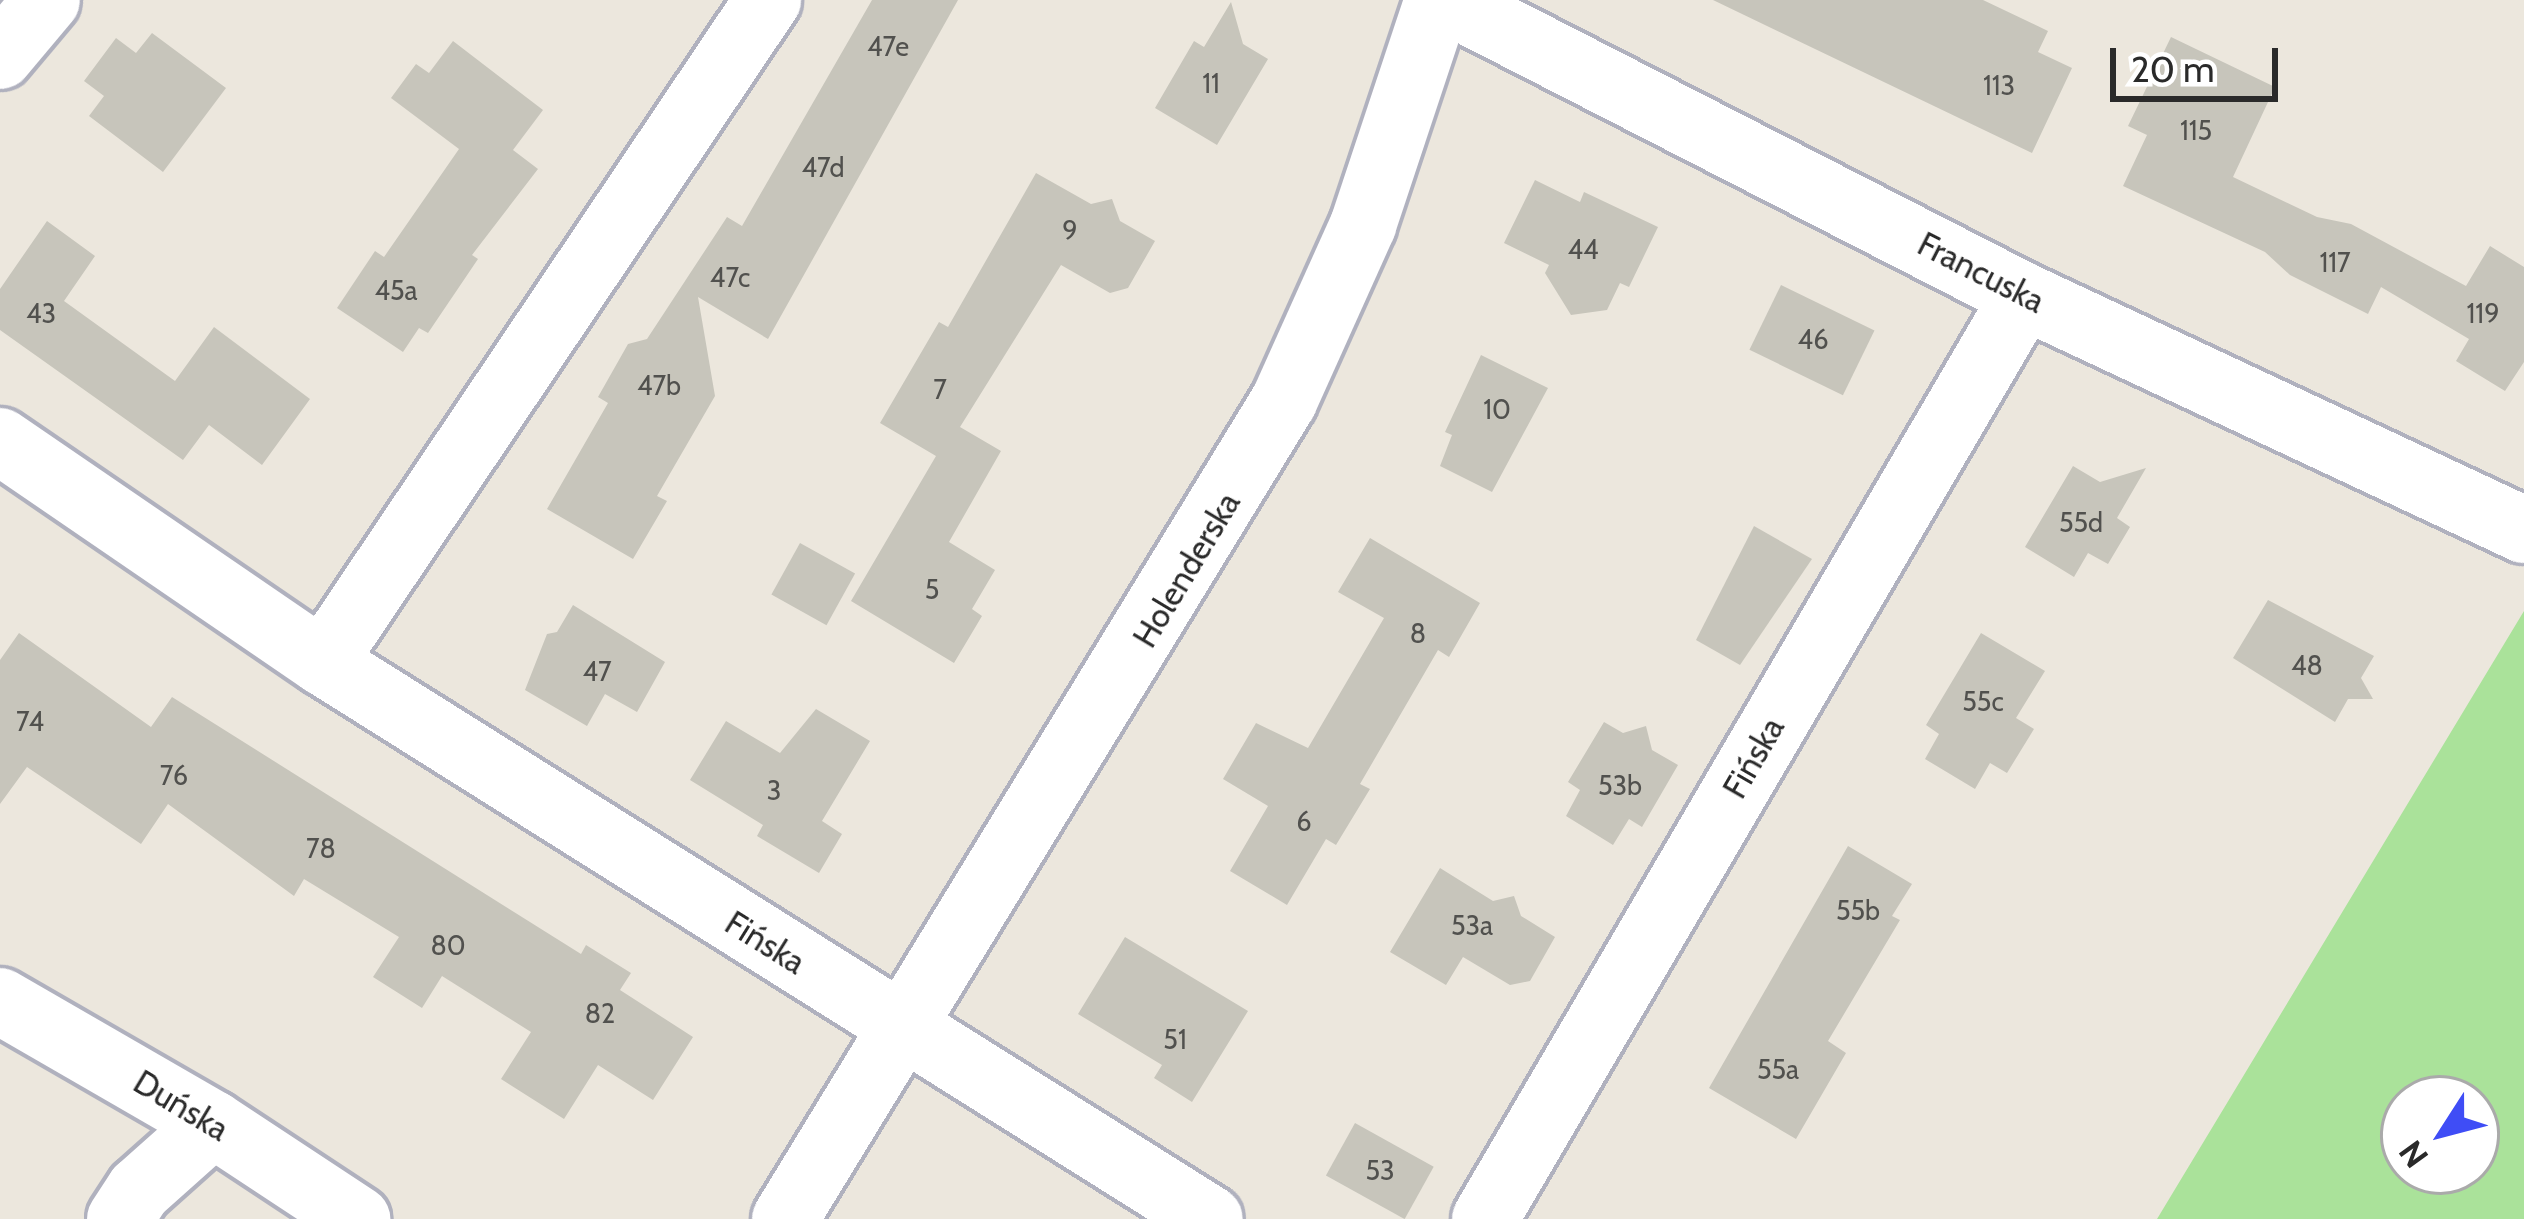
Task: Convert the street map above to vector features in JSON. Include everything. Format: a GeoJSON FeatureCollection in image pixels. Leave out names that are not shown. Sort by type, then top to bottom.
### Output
{"type":"FeatureCollection","features":[{"type":"Feature","properties":{"kind":"street"},"geometry":{"type":"LineString","coordinates":[[0,56],[46,0]]}},
{"type":"Feature","properties":{"kind":"street"},"geometry":{"type":"LineString","coordinates":[[323,662],[768,0]]}},
{"type":"Feature","properties":{"kind":"street","name":"Francuska"},"geometry":{"type":"LineString","coordinates":[[1442,0],[2024,296],[2524,530]]}},
{"type":"Feature","properties":{"kind":"street","name":"Holenderska"},"geometry":{"type":"LineString","coordinates":[[785,1219],[905,1031],[1284,401],[1363,225],[1442,0]]}},
{"type":"Feature","properties":{"kind":"street","name":"Fińska"},"geometry":{"type":"LineString","coordinates":[[1485,1219],[2024,296]]}},
{"type":"Feature","properties":{"kind":"street","name":"Fińska"},"geometry":{"type":"LineString","coordinates":[[0,441],[323,662],[1210,1219]]}},
{"type":"Feature","properties":{"kind":"street","name":"Duńska"},"geometry":{"type":"LineString","coordinates":[[0,1001],[213,1124],[357,1219]]}},
{"type":"Feature","properties":{"kind":"street"},"geometry":{"type":"LineString","coordinates":[[120,1219],[140,1190],[213,1124]]}},
{"type":"Feature","properties":{"kind":"green space"},"geometry":{"type":"Polygon","coordinates":[[[2524,611],[2524,1219],[2157,1219],[2524,611]]]}},
{"type":"Feature","properties":{"kind":"building"},"geometry":{"type":"Polygon","coordinates":[[[872,0],[958,0],[768,339],[698,297],[715,396],[657,496],[667,501],[633,559],[547,509],[608,403],[598,397],[628,344],[647,339],[727,217],[742,226],[872,0]]]}},
{"type":"Feature","properties":{"kind":"building"},"geometry":{"type":"Polygon","coordinates":[[[1713,0],[1983,0],[2048,31],[2038,52],[2072,68],[2032,153],[1713,0]]]}},
{"type":"Feature","properties":{"kind":"building"},"geometry":{"type":"Polygon","coordinates":[[[1231,2],[1243,44],[1268,59],[1217,145],[1155,108],[1194,41],[1204,47],[1231,2]]]}},
{"type":"Feature","properties":{"kind":"building"},"geometry":{"type":"Polygon","coordinates":[[[152,33],[226,88],[163,172],[89,116],[104,96],[84,81],[116,38],[136,53],[152,33]]]}},
{"type":"Feature","properties":{"kind":"building"},"geometry":{"type":"Polygon","coordinates":[[[2171,37],[2275,87],[2233,177],[2317,217],[2351,224],[2466,286],[2490,246],[2524,267],[2524,362],[2505,391],[2456,361],[2469,339],[2381,287],[2368,314],[2290,275],[2265,252],[2123,186],[2147,135],[2128,126],[2171,37]]]}},
{"type":"Feature","properties":{"kind":"building"},"geometry":{"type":"Polygon","coordinates":[[[453,41],[543,110],[513,150],[538,169],[472,255],[478,259],[428,333],[419,328],[403,352],[337,308],[375,251],[384,257],[459,149],[391,98],[416,64],[429,73],[453,41]]]}},
{"type":"Feature","properties":{"kind":"building"},"geometry":{"type":"Polygon","coordinates":[[[1036,173],[1091,204],[1112,199],[1120,221],[1155,241],[1128,288],[1110,293],[1061,265],[960,427],[1001,451],[949,542],[995,570],[972,609],[982,616],[954,663],[851,601],[936,456],[880,423],[939,322],[948,327],[1036,173]]]}},
{"type":"Feature","properties":{"kind":"building"},"geometry":{"type":"Polygon","coordinates":[[[1535,180],[1580,202],[1584,192],[1658,227],[1629,287],[1620,283],[1607,310],[1571,315],[1545,273],[1549,265],[1504,243],[1535,180]]]}},
{"type":"Feature","properties":{"kind":"building"},"geometry":{"type":"Polygon","coordinates":[[[47,221],[95,256],[64,301],[175,381],[214,327],[310,399],[262,465],[209,425],[183,460],[0,330],[0,289],[47,221]]]}},
{"type":"Feature","properties":{"kind":"building"},"geometry":{"type":"Polygon","coordinates":[[[1781,285],[1874,331],[1843,395],[1749,350],[1781,285]]]}},
{"type":"Feature","properties":{"kind":"building"},"geometry":{"type":"Polygon","coordinates":[[[1481,355],[1548,388],[1492,492],[1440,466],[1452,435],[1445,432],[1481,355]]]}},
{"type":"Feature","properties":{"kind":"building"},"geometry":{"type":"Polygon","coordinates":[[[2073,466],[2100,482],[2146,468],[2117,518],[2130,527],[2108,564],[2088,553],[2074,577],[2025,547],[2073,466]]]}},
{"type":"Feature","properties":{"kind":"building"},"geometry":{"type":"Polygon","coordinates":[[[1754,526],[1812,559],[1740,665],[1696,640],[1754,526]]]}},
{"type":"Feature","properties":{"kind":"building"},"geometry":{"type":"Polygon","coordinates":[[[1370,538],[1480,603],[1449,657],[1438,650],[1360,784],[1370,789],[1336,845],[1326,839],[1287,905],[1230,871],[1268,806],[1223,779],[1256,723],[1308,748],[1384,618],[1338,592],[1370,538]]]}},
{"type":"Feature","properties":{"kind":"building"},"geometry":{"type":"Polygon","coordinates":[[[800,543],[855,574],[826,625],[771,595],[800,543]]]}},
{"type":"Feature","properties":{"kind":"building"},"geometry":{"type":"Polygon","coordinates":[[[2268,600],[2374,656],[2361,678],[2373,699],[2348,699],[2335,722],[2233,658],[2268,600]]]}},
{"type":"Feature","properties":{"kind":"building"},"geometry":{"type":"Polygon","coordinates":[[[573,605],[665,662],[637,712],[605,694],[587,726],[525,690],[547,634],[557,632],[573,605]]]}},
{"type":"Feature","properties":{"kind":"building"},"geometry":{"type":"Polygon","coordinates":[[[19,633],[151,727],[172,697],[581,954],[586,945],[631,973],[620,990],[693,1037],[653,1100],[598,1065],[564,1119],[501,1079],[531,1032],[442,976],[422,1008],[373,977],[399,937],[304,879],[294,896],[168,804],[141,844],[27,767],[0,804],[0,660],[19,633]]]}},
{"type":"Feature","properties":{"kind":"building"},"geometry":{"type":"Polygon","coordinates":[[[1981,633],[2045,671],[2016,718],[2034,729],[2007,773],[1990,763],[1975,789],[1925,759],[1939,734],[1926,725],[1981,633]]]}},
{"type":"Feature","properties":{"kind":"building"},"geometry":{"type":"Polygon","coordinates":[[[816,709],[870,741],[822,821],[842,834],[819,873],[757,836],[763,825],[690,780],[726,721],[780,753],[816,709]]]}},
{"type":"Feature","properties":{"kind":"building"},"geometry":{"type":"Polygon","coordinates":[[[1604,722],[1623,733],[1646,726],[1652,750],[1678,765],[1642,827],[1629,819],[1613,845],[1566,816],[1580,790],[1568,782],[1604,722]]]}},
{"type":"Feature","properties":{"kind":"building"},"geometry":{"type":"Polygon","coordinates":[[[1848,846],[1912,884],[1892,916],[1900,920],[1828,1041],[1846,1053],[1796,1139],[1709,1088],[1848,846]]]}},
{"type":"Feature","properties":{"kind":"building"},"geometry":{"type":"Polygon","coordinates":[[[1440,868],[1493,901],[1514,896],[1521,916],[1555,937],[1530,981],[1510,985],[1463,957],[1446,985],[1390,952],[1440,868]]]}},
{"type":"Feature","properties":{"kind":"building"},"geometry":{"type":"Polygon","coordinates":[[[1125,937],[1248,1011],[1192,1102],[1154,1078],[1162,1065],[1078,1014],[1125,937]]]}},
{"type":"Feature","properties":{"kind":"building"},"geometry":{"type":"Polygon","coordinates":[[[1355,1123],[1434,1167],[1405,1219],[1326,1175],[1355,1123]]]}}]}
